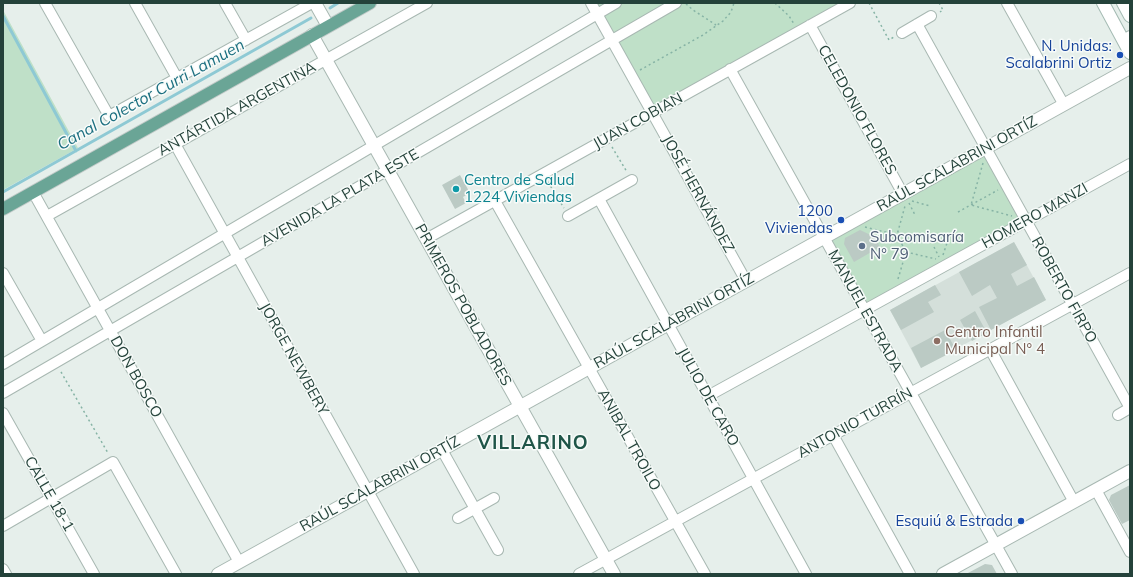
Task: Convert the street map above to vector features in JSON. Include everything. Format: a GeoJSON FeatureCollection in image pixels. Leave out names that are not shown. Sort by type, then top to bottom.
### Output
{"type":"FeatureCollection","features":[{"type":"Feature","properties":{"kind":"main road"},"geometry":{"type":"LineString","coordinates":[[3,209],[370,3]]}},
{"type":"Feature","properties":{"kind":"street"},"geometry":{"type":"LineString","coordinates":[[45,3],[109,116],[312,3]]}},
{"type":"Feature","properties":{"kind":"street"},"geometry":{"type":"LineString","coordinates":[[135,3],[177,78]]}},
{"type":"Feature","properties":{"kind":"street"},"geometry":{"type":"LineString","coordinates":[[225,3],[246,40]]}},
{"type":"Feature","properties":{"kind":"street"},"geometry":{"type":"LineString","coordinates":[[315,3],[328,26]]}},
{"type":"Feature","properties":{"kind":"street","name":"ANTÁRTIDA ARGENTINA"},"geometry":{"type":"LineString","coordinates":[[47,216],[427,3]]}},
{"type":"Feature","properties":{"kind":"street","name":"JOSÉ HERNÁNDEZ"},"geometry":{"type":"LineString","coordinates":[[591,3],[746,281]]}},
{"type":"Feature","properties":{"kind":"street","name":"AVENIDA LA PLATA ESTE"},"geometry":{"type":"LineString","coordinates":[[3,364],[616,3]]}},
{"type":"Feature","properties":{"kind":"street","name":"AVENIDA LA PLATA ESTE"},"geometry":{"type":"LineString","coordinates":[[3,393],[676,3]]}},
{"type":"Feature","properties":{"kind":"street","name":"JUAN COBIAN"},"geometry":{"type":"LineString","coordinates":[[426,239],[850,3]]}},
{"type":"Feature","properties":{"kind":"street"},"geometry":{"type":"LineString","coordinates":[[1007,3],[1064,105]]}},
{"type":"Feature","properties":{"kind":"street"},"geometry":{"type":"LineString","coordinates":[[1103,3],[1126,38],[1130,52]]}},
{"type":"Feature","properties":{"kind":"street"},"geometry":{"type":"LineString","coordinates":[[1123,3],[1130,16]]}},
{"type":"Feature","properties":{"kind":"street"},"geometry":{"type":"LineString","coordinates":[[902,33],[931,16]]}},
{"type":"Feature","properties":{"kind":"street","name":"ROBERTO FIRPO"},"geometry":{"type":"LineString","coordinates":[[916,24],[1021,219],[1072,304],[1130,408]]}},
{"type":"Feature","properties":{"kind":"street","name":"CELEDONIO FLORES"},"geometry":{"type":"LineString","coordinates":[[810,25],[905,197]]}},
{"type":"Feature","properties":{"kind":"street","name":"PRIMEROS POBLADORES"},"geometry":{"type":"LineString","coordinates":[[312,35],[614,574]]}},
{"type":"Feature","properties":{"kind":"street","name":"RAÚL SCALABRINI ORTÍZ"},"geometry":{"type":"LineString","coordinates":[[218,574],[824,238],[905,197],[985,153],[1064,105],[1130,68]]}},
{"type":"Feature","properties":{"kind":"street","name":"MANUEL ESTRADA"},"geometry":{"type":"LineString","coordinates":[[730,70],[1012,574]]}},
{"type":"Feature","properties":{"kind":"street","name":"JORGE NEWBERY"},"geometry":{"type":"LineString","coordinates":[[174,144],[414,574]]}},
{"type":"Feature","properties":{"kind":"street","name":"HOMERO MANZI"},"geometry":{"type":"LineString","coordinates":[[708,396],[864,310],[1021,219],[1130,164]]}},
{"type":"Feature","properties":{"kind":"street"},"geometry":{"type":"LineString","coordinates":[[568,216],[632,180]]}},
{"type":"Feature","properties":{"kind":"street","name":"DON BOSCO"},"geometry":{"type":"LineString","coordinates":[[33,192],[239,562]]}},
{"type":"Feature","properties":{"kind":"street","name":"JULIO DE CARO"},"geometry":{"type":"LineString","coordinates":[[599,198],[806,574]]}},
{"type":"Feature","properties":{"kind":"street","name":"ANIBAL TROILO"},"geometry":{"type":"LineString","coordinates":[[495,201],[705,574]]}},
{"type":"Feature","properties":{"kind":"street"},"geometry":{"type":"LineString","coordinates":[[3,273],[42,341]]}},
{"type":"Feature","properties":{"kind":"street","name":"ANTONIO TURRÍN"},"geometry":{"type":"LineString","coordinates":[[579,574],[1130,273]]}},
{"type":"Feature","properties":{"kind":"street"},"geometry":{"type":"LineString","coordinates":[[990,349],[1074,502]]}},
{"type":"Feature","properties":{"kind":"street"},"geometry":{"type":"LineString","coordinates":[[1118,415],[1130,408]]}},
{"type":"Feature","properties":{"kind":"street","name":"CALLE 18-1"},"geometry":{"type":"LineString","coordinates":[[3,414],[94,574]]}},
{"type":"Feature","properties":{"kind":"street"},"geometry":{"type":"LineString","coordinates":[[833,435],[910,574]]}},
{"type":"Feature","properties":{"kind":"street"},"geometry":{"type":"LineString","coordinates":[[442,450],[498,550]]}},
{"type":"Feature","properties":{"kind":"street"},"geometry":{"type":"LineString","coordinates":[[3,526],[113,462],[176,574]]}},
{"type":"Feature","properties":{"kind":"street"},"geometry":{"type":"LineString","coordinates":[[943,574],[1130,471]]}},
{"type":"Feature","properties":{"kind":"street"},"geometry":{"type":"LineString","coordinates":[[1096,490],[1130,552]]}},
{"type":"Feature","properties":{"kind":"street"},"geometry":{"type":"LineString","coordinates":[[458,518],[494,498]]}},
{"type":"Feature","properties":{"kind":"street"},"geometry":{"type":"LineString","coordinates":[[3,569],[6,574]]}},
{"type":"Feature","properties":{"kind":"path"},"geometry":{"type":"LineString","coordinates":[[684,3],[716,26]]}},
{"type":"Feature","properties":{"kind":"path"},"geometry":{"type":"LineString","coordinates":[[638,71],[693,41],[716,26],[731,12],[734,3]]}},
{"type":"Feature","properties":{"kind":"path"},"geometry":{"type":"LineString","coordinates":[[776,3],[789,16],[796,26]]}},
{"type":"Feature","properties":{"kind":"path"},"geometry":{"type":"LineString","coordinates":[[869,3],[888,40],[902,33]]}},
{"type":"Feature","properties":{"kind":"path"},"geometry":{"type":"LineString","coordinates":[[607,138],[632,180]]}},
{"type":"Feature","properties":{"kind":"path"},"geometry":{"type":"LineString","coordinates":[[971,205],[985,153]]}},
{"type":"Feature","properties":{"kind":"path"},"geometry":{"type":"LineString","coordinates":[[543,174],[568,216]]}},
{"type":"Feature","properties":{"kind":"path"},"geometry":{"type":"LineString","coordinates":[[958,212],[1001,188]]}},
{"type":"Feature","properties":{"kind":"path"},"geometry":{"type":"LineString","coordinates":[[905,197],[930,206]]}},
{"type":"Feature","properties":{"kind":"path"},"geometry":{"type":"LineString","coordinates":[[905,197],[915,215]]}},
{"type":"Feature","properties":{"kind":"path"},"geometry":{"type":"LineString","coordinates":[[897,285],[906,252],[897,235],[905,197]]}},
{"type":"Feature","properties":{"kind":"path"},"geometry":{"type":"LineString","coordinates":[[971,205],[1021,219]]}},
{"type":"Feature","properties":{"kind":"path"},"geometry":{"type":"LineString","coordinates":[[860,226],[897,235]]}},
{"type":"Feature","properties":{"kind":"path"},"geometry":{"type":"LineString","coordinates":[[902,244],[912,238]]}},
{"type":"Feature","properties":{"kind":"path"},"geometry":{"type":"LineString","coordinates":[[941,260],[948,240]]}},
{"type":"Feature","properties":{"kind":"path"},"geometry":{"type":"LineString","coordinates":[[934,247],[941,260]]}},
{"type":"Feature","properties":{"kind":"path"},"geometry":{"type":"LineString","coordinates":[[906,252],[941,260]]}},
{"type":"Feature","properties":{"kind":"path"},"geometry":{"type":"LineString","coordinates":[[56,362],[113,462]]}},
{"type":"Feature","properties":{"kind":"shaded area"},"geometry":{"type":"Polygon","coordinates":[[[1014,242],[1046,300],[921,368],[890,310],[1014,242]]]}},
{"type":"Feature","properties":{"kind":"green space"},"geometry":{"type":"Polygon","coordinates":[[[596,3],[841,3],[654,107],[596,3]]]}},
{"type":"Feature","properties":{"kind":"green space"},"geometry":{"type":"Polygon","coordinates":[[[3,10],[78,148],[3,190],[3,10]]]}},
{"type":"Feature","properties":{"kind":"green space"},"geometry":{"type":"Polygon","coordinates":[[[985,149],[1026,221],[864,310],[824,238],[985,149]]]}},
{"type":"Feature","properties":{"kind":"building","name":"Centro de Salud 1224 Viviendas"},"geometry":{"type":"Polygon","coordinates":[[[460,175],[470,193],[463,197],[466,203],[455,209],[442,185],[460,175]]]}},
{"type":"Feature","properties":{"kind":"building","name":"Subcomisaría N° 79"},"geometry":{"type":"Polygon","coordinates":[[[860,230],[875,237],[880,247],[854,262],[844,244],[845,238],[860,230]]]}},
{"type":"Feature","properties":{"kind":"building"},"geometry":{"type":"Polygon","coordinates":[[[1014,242],[1027,265],[1011,274],[1017,286],[1034,277],[1046,300],[991,330],[979,307],[997,298],[990,285],[972,296],[959,272],[1014,242]]]}},
{"type":"Feature","properties":{"kind":"building"},"geometry":{"type":"Polygon","coordinates":[[[935,285],[941,295],[928,302],[934,312],[901,330],[890,310],[935,285]]]}},
{"type":"Feature","properties":{"kind":"building"},"geometry":{"type":"Polygon","coordinates":[[[975,311],[987,333],[972,341],[960,320],[975,311]]]}},
{"type":"Feature","properties":{"kind":"building"},"geometry":{"type":"Polygon","coordinates":[[[945,330],[956,350],[921,368],[911,348],[945,330]]]}},
{"type":"Feature","properties":{"kind":"building"},"geometry":{"type":"Polygon","coordinates":[[[1130,485],[1130,520],[1122,524],[1109,500],[1111,495],[1130,485]]]}},
{"type":"Feature","properties":{"kind":"building"},"geometry":{"type":"Polygon","coordinates":[[[985,564],[992,565],[997,574],[966,574],[985,564]]]}},
{"type":"Feature","properties":{"kind":"waterway","name":"Canal Colector Curri Lamuen"},"geometry":{"type":"LineString","coordinates":[[330,8],[338,3]]}},
{"type":"Feature","properties":{"kind":"waterway"},"geometry":{"type":"LineString","coordinates":[[3,16],[76,151]]}},
{"type":"Feature","properties":{"kind":"waterway","name":"Canal Colector Curri Lamuen"},"geometry":{"type":"LineString","coordinates":[[3,192],[311,18]]}},
{"type":"Feature","properties":{"kind":"place","name":"N. Unidas: Scalabrini Ortiz"},"geometry":{"type":"Point","coordinates":[1120,55]}},
{"type":"Feature","properties":{"kind":"place","name":"Centro de Salud 1224 Viviendas"},"geometry":{"type":"Point","coordinates":[456,189]}},
{"type":"Feature","properties":{"kind":"place","name":"1200 Viviendas"},"geometry":{"type":"Point","coordinates":[841,220]}},
{"type":"Feature","properties":{"kind":"place","name":"Subcomisaría N° 79"},"geometry":{"type":"Point","coordinates":[862,246]}},
{"type":"Feature","properties":{"kind":"place","name":"Centro Infantil Municipal N° 4"},"geometry":{"type":"Point","coordinates":[937,341]}},
{"type":"Feature","properties":{"kind":"place","name":"Esquiú & Estrada"},"geometry":{"type":"Point","coordinates":[1021,521]}},
{"type":"Feature","properties":{"kind":"district","name":"VILLARINO"},"geometry":{"type":"Point","coordinates":[533,443]}}]}
